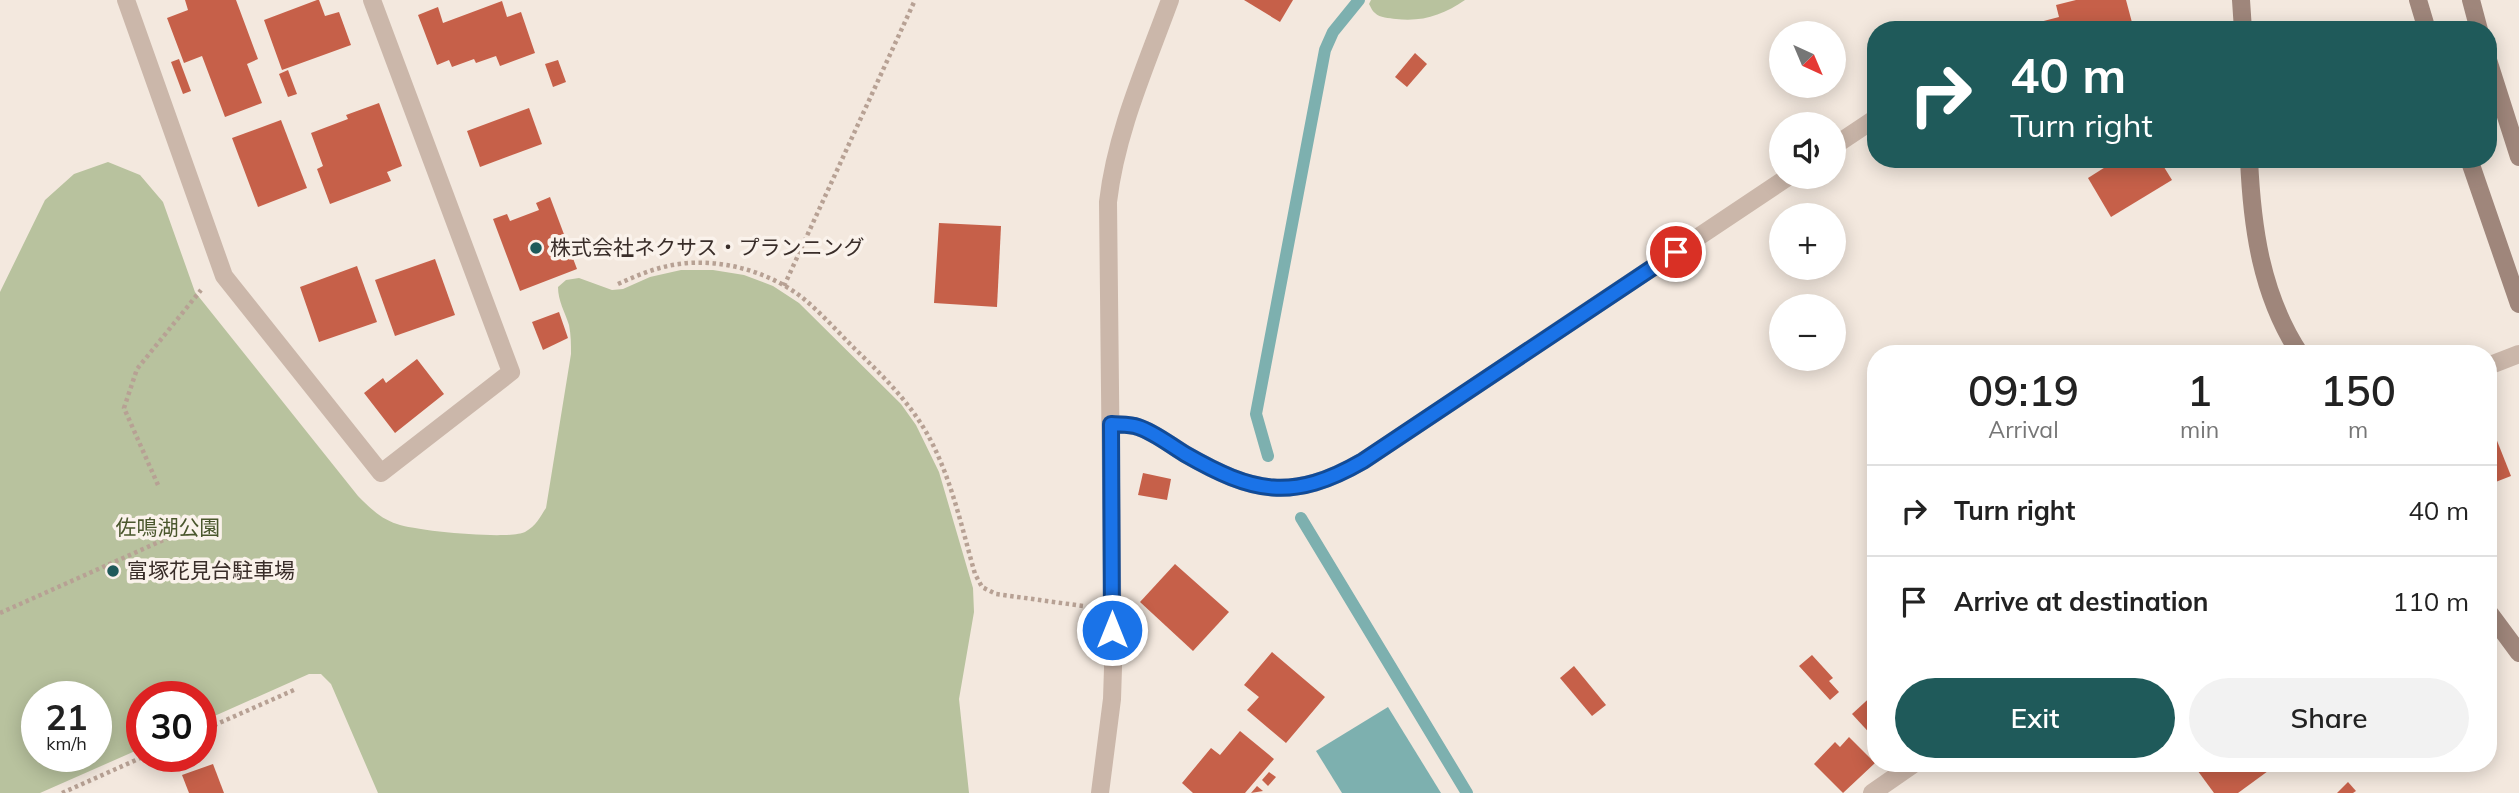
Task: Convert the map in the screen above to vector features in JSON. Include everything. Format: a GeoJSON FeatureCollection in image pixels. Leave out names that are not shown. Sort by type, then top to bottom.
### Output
{"type":"FeatureCollection","features":[{"type":"Feature","properties":{"kind":"street"},"geometry":{"type":"LineString","coordinates":[[126,0],[224,276],[381,473],[511,372],[372,0]]}},
{"type":"Feature","properties":{"kind":"street"},"geometry":{"type":"LineString","coordinates":[[1100,793],[1112,699],[1108,202],[1120,139],[1170,0]]}},
{"type":"Feature","properties":{"kind":"street"},"geometry":{"type":"LineString","coordinates":[[2241,0],[2242,21]]}},
{"type":"Feature","properties":{"kind":"street"},"geometry":{"type":"LineString","coordinates":[[2418,0],[2424,21]]}},
{"type":"Feature","properties":{"kind":"street"},"geometry":{"type":"LineString","coordinates":[[2471,0],[2477,21]]}},
{"type":"Feature","properties":{"kind":"street"},"geometry":{"type":"LineString","coordinates":[[2497,88],[2519,157]]}},
{"type":"Feature","properties":{"kind":"street"},"geometry":{"type":"LineString","coordinates":[[1846,138],[1867,124]]}},
{"type":"Feature","properties":{"kind":"street"},"geometry":{"type":"LineString","coordinates":[[2249,168],[2251,208],[2262,266],[2282,322],[2295,345]]}},
{"type":"Feature","properties":{"kind":"street"},"geometry":{"type":"LineString","coordinates":[[2472,168],[2519,304]]}},
{"type":"Feature","properties":{"kind":"street"},"geometry":{"type":"LineString","coordinates":[[1111,424],[1138,427],[1241,483],[1273,489],[1304,487],[1335,477],[1363,461],[1770,189]]}},
{"type":"Feature","properties":{"kind":"street"},"geometry":{"type":"LineString","coordinates":[[2497,363],[2519,354]]}},
{"type":"Feature","properties":{"kind":"street"},"geometry":{"type":"LineString","coordinates":[[2497,623],[2519,653]]}},
{"type":"Feature","properties":{"kind":"street"},"geometry":{"type":"LineString","coordinates":[[1872,793],[1902,772]]}},
{"type":"Feature","properties":{"kind":"path"},"geometry":{"type":"LineString","coordinates":[[784,286],[915,0]]}},
{"type":"Feature","properties":{"kind":"path"},"geometry":{"type":"LineString","coordinates":[[618,284],[648,271],[680,264],[713,263],[745,269],[784,286],[803,299],[888,381],[921,423],[944,470],[975,574],[982,587],[996,594],[1112,610]]}},
{"type":"Feature","properties":{"kind":"path"},"geometry":{"type":"LineString","coordinates":[[158,485],[124,408],[137,369],[203,288]]}},
{"type":"Feature","properties":{"kind":"path"},"geometry":{"type":"LineString","coordinates":[[0,613],[179,533]]}},
{"type":"Feature","properties":{"kind":"path"},"geometry":{"type":"LineString","coordinates":[[217,724],[294,690]]}},
{"type":"Feature","properties":{"kind":"path"},"geometry":{"type":"LineString","coordinates":[[62,793],[126,764]]}},
{"type":"Feature","properties":{"kind":"green space"},"geometry":{"type":"Polygon","coordinates":[[[1371,0],[1465,0],[1432,16],[1406,20],[1377,15],[1369,4],[1371,0]]]}},
{"type":"Feature","properties":{"kind":"green space","name":"佐鳴湖公園"},"geometry":{"type":"Polygon","coordinates":[[[108,162],[140,175],[163,202],[195,292],[358,496],[371,509],[391,522],[407,527],[462,534],[501,535],[525,532],[535,524],[546,508],[571,354],[569,325],[558,292],[558,287],[566,280],[579,278],[612,290],[623,289],[650,277],[681,270],[713,270],[744,275],[773,286],[799,303],[901,404],[916,425],[939,472],[973,588],[974,612],[959,699],[969,793],[378,793],[331,684],[321,674],[309,674],[217,715],[217,681],[126,681],[126,755],[112,761],[112,681],[21,681],[21,772],[88,772],[40,793],[0,793],[0,292],[45,200],[74,174],[108,162]]]}},
{"type":"Feature","properties":{"kind":"water"},"geometry":{"type":"Polygon","coordinates":[[[1388,707],[1441,793],[1342,793],[1316,751],[1388,707]]]}},
{"type":"Feature","properties":{"kind":"building"},"geometry":{"type":"Polygon","coordinates":[[[185,0],[236,0],[258,59],[247,64],[262,103],[225,117],[202,56],[184,63],[167,18],[188,10],[185,0]]]}},
{"type":"Feature","properties":{"kind":"building"},"geometry":{"type":"Polygon","coordinates":[[[317,0],[325,16],[339,12],[351,45],[282,70],[264,20],[317,0]]]}},
{"type":"Feature","properties":{"kind":"building"},"geometry":{"type":"Polygon","coordinates":[[[1244,0],[1293,0],[1280,22],[1244,0]]]}},
{"type":"Feature","properties":{"kind":"building"},"geometry":{"type":"Polygon","coordinates":[[[2076,0],[2126,0],[2132,21],[2044,21],[2059,17],[2056,5],[2076,0]]]}},
{"type":"Feature","properties":{"kind":"building"},"geometry":{"type":"Polygon","coordinates":[[[502,1],[507,17],[521,12],[535,53],[500,66],[496,56],[476,63],[474,59],[452,67],[449,60],[437,65],[418,15],[438,7],[443,23],[502,1]]]}},
{"type":"Feature","properties":{"kind":"building"},"geometry":{"type":"Polygon","coordinates":[[[1415,53],[1427,64],[1407,87],[1395,77],[1415,53]]]}},
{"type":"Feature","properties":{"kind":"building"},"geometry":{"type":"Polygon","coordinates":[[[179,59],[191,91],[183,94],[171,62],[179,59]]]}},
{"type":"Feature","properties":{"kind":"building"},"geometry":{"type":"Polygon","coordinates":[[[558,60],[566,82],[553,87],[545,64],[558,60]]]}},
{"type":"Feature","properties":{"kind":"building"},"geometry":{"type":"Polygon","coordinates":[[[288,70],[297,94],[288,97],[279,74],[288,70]]]}},
{"type":"Feature","properties":{"kind":"building"},"geometry":{"type":"Polygon","coordinates":[[[379,103],[402,166],[387,172],[391,181],[330,204],[317,169],[323,166],[311,133],[348,119],[346,115],[379,103]]]}},
{"type":"Feature","properties":{"kind":"building"},"geometry":{"type":"Polygon","coordinates":[[[529,108],[542,144],[480,167],[467,131],[529,108]]]}},
{"type":"Feature","properties":{"kind":"building"},"geometry":{"type":"Polygon","coordinates":[[[281,120],[307,188],[258,207],[232,138],[281,120]]]}},
{"type":"Feature","properties":{"kind":"building"},"geometry":{"type":"Polygon","coordinates":[[[2104,168],[2165,168],[2172,180],[2111,217],[2088,178],[2104,168]]]}},
{"type":"Feature","properties":{"kind":"building"},"geometry":{"type":"Polygon","coordinates":[[[550,197],[577,269],[520,291],[493,219],[507,214],[510,221],[539,210],[536,203],[550,197]]]}},
{"type":"Feature","properties":{"kind":"building"},"geometry":{"type":"Polygon","coordinates":[[[939,223],[1001,226],[997,307],[934,303],[939,223]]]}},
{"type":"Feature","properties":{"kind":"building"},"geometry":{"type":"Polygon","coordinates":[[[435,259],[455,315],[395,336],[375,280],[435,259]]]}},
{"type":"Feature","properties":{"kind":"building"},"geometry":{"type":"Polygon","coordinates":[[[357,266],[377,322],[319,342],[300,287],[357,266]]]}},
{"type":"Feature","properties":{"kind":"building"},"geometry":{"type":"Polygon","coordinates":[[[559,312],[568,338],[543,350],[532,322],[559,312]]]}},
{"type":"Feature","properties":{"kind":"building"},"geometry":{"type":"Polygon","coordinates":[[[417,359],[444,394],[395,433],[364,393],[383,378],[386,383],[417,359]]]}},
{"type":"Feature","properties":{"kind":"building"},"geometry":{"type":"Polygon","coordinates":[[[2497,441],[2511,476],[2497,481],[2497,441]]]}},
{"type":"Feature","properties":{"kind":"building"},"geometry":{"type":"Polygon","coordinates":[[[1143,473],[1171,479],[1167,500],[1138,495],[1143,473]]]}},
{"type":"Feature","properties":{"kind":"building"},"geometry":{"type":"Polygon","coordinates":[[[1175,564],[1229,612],[1193,651],[1140,602],[1175,564]]]}},
{"type":"Feature","properties":{"kind":"building"},"geometry":{"type":"Polygon","coordinates":[[[1272,652],[1325,697],[1286,743],[1247,710],[1259,697],[1244,685],[1272,652]]]}},
{"type":"Feature","properties":{"kind":"building"},"geometry":{"type":"Polygon","coordinates":[[[1812,655],[1833,678],[1829,681],[1839,692],[1830,700],[1799,666],[1812,655]]]}},
{"type":"Feature","properties":{"kind":"building"},"geometry":{"type":"Polygon","coordinates":[[[1574,666],[1606,705],[1592,716],[1560,678],[1574,666]]]}},
{"type":"Feature","properties":{"kind":"building"},"geometry":{"type":"Polygon","coordinates":[[[1867,700],[1867,730],[1852,714],[1867,700]]]}},
{"type":"Feature","properties":{"kind":"building"},"geometry":{"type":"Polygon","coordinates":[[[1240,731],[1274,759],[1245,793],[1193,793],[1182,783],[1211,748],[1220,755],[1240,731]]]}},
{"type":"Feature","properties":{"kind":"building"},"geometry":{"type":"Polygon","coordinates":[[[1849,737],[1867,755],[1867,770],[1843,793],[1814,764],[1835,742],[1840,747],[1849,737]]]}},
{"type":"Feature","properties":{"kind":"building"},"geometry":{"type":"Polygon","coordinates":[[[190,772],[216,772],[224,793],[189,793],[182,775],[190,772]]]}},
{"type":"Feature","properties":{"kind":"building"},"geometry":{"type":"Polygon","coordinates":[[[1269,772],[1276,777],[1268,786],[1262,780],[1269,772]]]}},
{"type":"Feature","properties":{"kind":"building"},"geometry":{"type":"Polygon","coordinates":[[[2199,772],[2267,772],[2238,793],[2214,793],[2199,772]]]}},
{"type":"Feature","properties":{"kind":"building"},"geometry":{"type":"Polygon","coordinates":[[[2348,782],[2356,791],[2337,793],[2348,782]]]}},
{"type":"Feature","properties":{"kind":"building"},"geometry":{"type":"Polygon","coordinates":[[[1257,786],[1263,791],[1251,793],[1257,786]]]}},
{"type":"Feature","properties":{"kind":"waterway"},"geometry":{"type":"LineString","coordinates":[[1268,456],[1256,414],[1325,50],[1333,32],[1359,0]]}},
{"type":"Feature","properties":{"kind":"waterway"},"geometry":{"type":"LineString","coordinates":[[1301,518],[1467,793]]}},
{"type":"Feature","properties":{"kind":"place","name":"株式会社ネクサス・プランニング"},"geometry":{"type":"Point","coordinates":[536,248]}},
{"type":"Feature","properties":{"kind":"place","name":"富塚花見台駐車場"},"geometry":{"type":"Point","coordinates":[113,571]}},
{"type":"Feature","properties":{"kind":"route"},"geometry":{"type":"LineString","coordinates":[[1112,630],[1111,424],[1138,427],[1241,483],[1273,489],[1304,487],[1335,477],[1363,461],[1676,252]]}}]}
